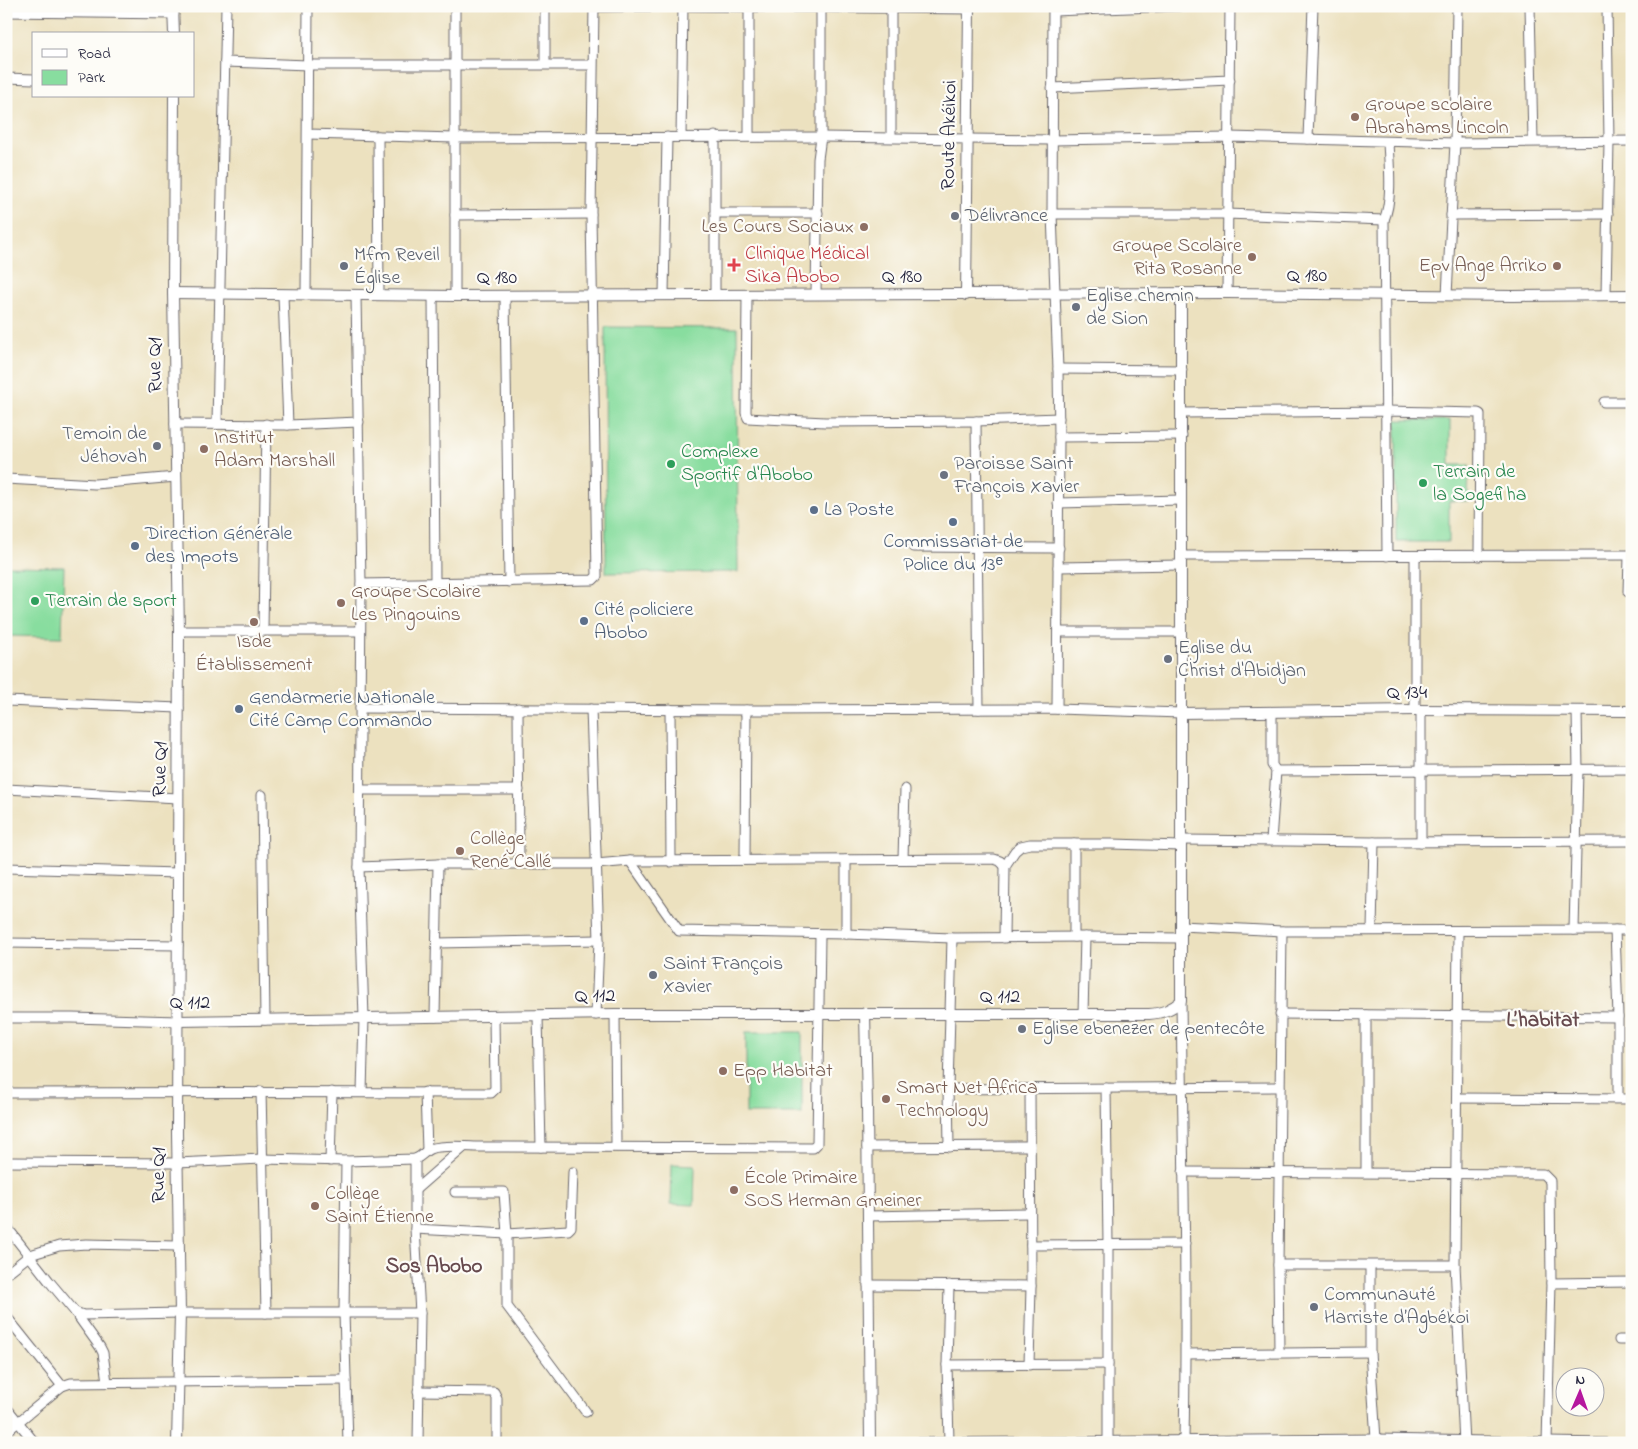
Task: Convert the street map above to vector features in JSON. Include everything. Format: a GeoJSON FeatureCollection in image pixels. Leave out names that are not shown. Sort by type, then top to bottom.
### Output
{"type":"FeatureCollection","features":[{"type":"Feature","properties":{"kind":"street"},"geometry":{"type":"LineString","coordinates":[[217,424],[226,6]]}},
{"type":"Feature","properties":{"kind":"street"},"geometry":{"type":"LineString","coordinates":[[306,295],[308,6]]}},
{"type":"Feature","properties":{"kind":"street"},"geometry":{"type":"LineString","coordinates":[[455,6],[455,296]]}},
{"type":"Feature","properties":{"kind":"street"},"geometry":{"type":"LineString","coordinates":[[544,64],[545,6]]}},
{"type":"Feature","properties":{"kind":"street"},"geometry":{"type":"LineString","coordinates":[[681,137],[683,6]]}},
{"type":"Feature","properties":{"kind":"street"},"geometry":{"type":"LineString","coordinates":[[1057,709],[1059,418],[1052,214],[1054,9],[1179,6]]}},
{"type":"Feature","properties":{"kind":"street"},"geometry":{"type":"LineString","coordinates":[[1227,293],[1230,6]]}},
{"type":"Feature","properties":{"kind":"street"},"geometry":{"type":"LineString","coordinates":[[1308,138],[1313,6]]}},
{"type":"Feature","properties":{"kind":"street"},"geometry":{"type":"LineString","coordinates":[[1446,295],[1455,142],[1457,6]]}},
{"type":"Feature","properties":{"kind":"street"},"geometry":{"type":"LineString","coordinates":[[1530,6],[1533,141]]}},
{"type":"Feature","properties":{"kind":"street"},"geometry":{"type":"LineString","coordinates":[[1606,295],[1610,142],[1607,6]]}},
{"type":"Feature","properties":{"kind":"street"},"geometry":{"type":"LineString","coordinates":[[361,584],[593,580],[597,576],[591,214],[594,7],[969,8]]}},
{"type":"Feature","properties":{"kind":"street"},"geometry":{"type":"LineString","coordinates":[[749,7],[749,136]]}},
{"type":"Feature","properties":{"kind":"street"},"geometry":{"type":"LineString","coordinates":[[891,138],[892,7]]}},
{"type":"Feature","properties":{"kind":"street"},"geometry":{"type":"LineString","coordinates":[[816,294],[818,159],[821,137],[821,8]]}},
{"type":"Feature","properties":{"kind":"street","name":"Route Akéikoi"},"geometry":{"type":"LineString","coordinates":[[966,295],[969,8]]}},
{"type":"Feature","properties":{"kind":"street"},"geometry":{"type":"LineString","coordinates":[[6,9],[174,10],[174,32]]}},
{"type":"Feature","properties":{"kind":"street"},"geometry":{"type":"LineString","coordinates":[[225,62],[308,65],[592,65]]}},
{"type":"Feature","properties":{"kind":"street"},"geometry":{"type":"LineString","coordinates":[[6,78],[32,79]]}},
{"type":"Feature","properties":{"kind":"street"},"geometry":{"type":"LineString","coordinates":[[1052,88],[1230,80]]}},
{"type":"Feature","properties":{"kind":"street","name":"Rue Q1"},"geometry":{"type":"LineString","coordinates":[[174,98],[173,293],[179,631],[177,1163],[180,1313],[177,1443]]}},
{"type":"Feature","properties":{"kind":"street"},"geometry":{"type":"LineString","coordinates":[[308,134],[455,138],[749,136],[1052,140],[1229,137],[1388,142],[1632,141]]}},
{"type":"Feature","properties":{"kind":"street"},"geometry":{"type":"LineString","coordinates":[[378,136],[379,295]]}},
{"type":"Feature","properties":{"kind":"street"},"geometry":{"type":"LineString","coordinates":[[714,136],[715,296]]}},
{"type":"Feature","properties":{"kind":"street"},"geometry":{"type":"LineString","coordinates":[[664,295],[667,137]]}},
{"type":"Feature","properties":{"kind":"street"},"geometry":{"type":"LineString","coordinates":[[1387,556],[1384,220],[1388,212],[1389,197],[1388,142]]}},
{"type":"Feature","properties":{"kind":"street"},"geometry":{"type":"LineString","coordinates":[[715,213],[818,213]]}},
{"type":"Feature","properties":{"kind":"street"},"geometry":{"type":"LineString","coordinates":[[455,215],[591,214]]}},
{"type":"Feature","properties":{"kind":"street"},"geometry":{"type":"LineString","coordinates":[[1052,214],[1227,214],[1384,220]]}},
{"type":"Feature","properties":{"kind":"street"},"geometry":{"type":"LineString","coordinates":[[1451,215],[1608,214]]}},
{"type":"Feature","properties":{"kind":"street","name":"Q 180"},"geometry":{"type":"LineString","coordinates":[[173,293],[356,296],[1227,293],[1632,295]]}},
{"type":"Feature","properties":{"kind":"street"},"geometry":{"type":"LineString","coordinates":[[283,294],[288,425]]}},
{"type":"Feature","properties":{"kind":"street"},"geometry":{"type":"LineString","coordinates":[[1181,294],[1181,1001],[1186,1354],[1184,1440]]}},
{"type":"Feature","properties":{"kind":"street"},"geometry":{"type":"LineString","coordinates":[[747,295],[745,396],[748,418],[825,422],[976,421],[1059,418]]}},
{"type":"Feature","properties":{"kind":"street"},"geometry":{"type":"LineString","coordinates":[[356,296],[361,584],[359,867],[364,1018],[362,1092]]}},
{"type":"Feature","properties":{"kind":"street"},"geometry":{"type":"LineString","coordinates":[[433,296],[435,582]]}},
{"type":"Feature","properties":{"kind":"street"},"geometry":{"type":"LineString","coordinates":[[505,296],[508,582]]}},
{"type":"Feature","properties":{"kind":"street"},"geometry":{"type":"LineString","coordinates":[[1058,369],[1182,370]]}},
{"type":"Feature","properties":{"kind":"street"},"geometry":{"type":"LineString","coordinates":[[1604,402],[1632,402]]}},
{"type":"Feature","properties":{"kind":"street"},"geometry":{"type":"LineString","coordinates":[[1181,413],[1387,411],[1475,412],[1480,414],[1479,556]]}},
{"type":"Feature","properties":{"kind":"street"},"geometry":{"type":"LineString","coordinates":[[976,421],[979,709]]}},
{"type":"Feature","properties":{"kind":"street"},"geometry":{"type":"LineString","coordinates":[[175,424],[288,425],[359,422]]}},
{"type":"Feature","properties":{"kind":"street"},"geometry":{"type":"LineString","coordinates":[[263,631],[266,424]]}},
{"type":"Feature","properties":{"kind":"street"},"geometry":{"type":"LineString","coordinates":[[1059,436],[1182,436]]}},
{"type":"Feature","properties":{"kind":"street"},"geometry":{"type":"LineString","coordinates":[[6,478],[95,484],[176,477]]}},
{"type":"Feature","properties":{"kind":"street"},"geometry":{"type":"LineString","coordinates":[[1058,503],[1181,500]]}},
{"type":"Feature","properties":{"kind":"street"},"geometry":{"type":"LineString","coordinates":[[913,547],[1059,548]]}},
{"type":"Feature","properties":{"kind":"street"},"geometry":{"type":"LineString","coordinates":[[1058,567],[1181,560],[1387,556],[1630,556],[1628,592]]}},
{"type":"Feature","properties":{"kind":"street"},"geometry":{"type":"LineString","coordinates":[[1415,556],[1421,842]]}},
{"type":"Feature","properties":{"kind":"street"},"geometry":{"type":"LineString","coordinates":[[179,631],[360,631]]}},
{"type":"Feature","properties":{"kind":"street"},"geometry":{"type":"LineString","coordinates":[[1058,632],[1181,632]]}},
{"type":"Feature","properties":{"kind":"street"},"geometry":{"type":"LineString","coordinates":[[6,701],[179,708]]}},
{"type":"Feature","properties":{"kind":"street"},"geometry":{"type":"LineString","coordinates":[[360,708],[1057,709],[1182,713]]}},
{"type":"Feature","properties":{"kind":"street"},"geometry":{"type":"LineString","coordinates":[[518,708],[519,864]]}},
{"type":"Feature","properties":{"kind":"street"},"geometry":{"type":"LineString","coordinates":[[591,709],[599,940],[596,1015]]}},
{"type":"Feature","properties":{"kind":"street"},"geometry":{"type":"LineString","coordinates":[[670,709],[671,862]]}},
{"type":"Feature","properties":{"kind":"street"},"geometry":{"type":"LineString","coordinates":[[744,860],[746,710]]}},
{"type":"Feature","properties":{"kind":"street","name":"Q 134"},"geometry":{"type":"LineString","coordinates":[[1182,713],[1418,710],[1632,711]]}},
{"type":"Feature","properties":{"kind":"street"},"geometry":{"type":"LineString","coordinates":[[1271,840],[1276,771],[1272,765],[1272,712]]}},
{"type":"Feature","properties":{"kind":"street"},"geometry":{"type":"LineString","coordinates":[[1574,930],[1578,770],[1577,712]]}},
{"type":"Feature","properties":{"kind":"street"},"geometry":{"type":"LineString","coordinates":[[1276,771],[1632,769]]}},
{"type":"Feature","properties":{"kind":"street"},"geometry":{"type":"LineString","coordinates":[[903,859],[905,789]]}},
{"type":"Feature","properties":{"kind":"street"},"geometry":{"type":"LineString","coordinates":[[6,790],[178,798]]}},
{"type":"Feature","properties":{"kind":"street"},"geometry":{"type":"LineString","coordinates":[[360,790],[519,790]]}},
{"type":"Feature","properties":{"kind":"street"},"geometry":{"type":"LineString","coordinates":[[262,795],[265,1020]]}},
{"type":"Feature","properties":{"kind":"street"},"geometry":{"type":"LineString","coordinates":[[1004,938],[1005,866],[1015,851],[1021,846],[1030,844],[1181,843],[1271,840],[1374,842],[1632,841]]}},
{"type":"Feature","properties":{"kind":"street"},"geometry":{"type":"LineString","coordinates":[[1372,930],[1374,842]]}},
{"type":"Feature","properties":{"kind":"street"},"geometry":{"type":"LineString","coordinates":[[1074,844],[1074,937]]}},
{"type":"Feature","properties":{"kind":"street"},"geometry":{"type":"LineString","coordinates":[[359,867],[438,864],[596,864],[630,861],[994,858],[1000,860],[1005,866]]}},
{"type":"Feature","properties":{"kind":"street"},"geometry":{"type":"LineString","coordinates":[[846,860],[846,934]]}},
{"type":"Feature","properties":{"kind":"street"},"geometry":{"type":"LineString","coordinates":[[630,861],[679,931],[952,938],[1181,938]]}},
{"type":"Feature","properties":{"kind":"street"},"geometry":{"type":"LineString","coordinates":[[435,1017],[438,864]]}},
{"type":"Feature","properties":{"kind":"street"},"geometry":{"type":"LineString","coordinates":[[6,868],[178,873]]}},
{"type":"Feature","properties":{"kind":"street"},"geometry":{"type":"LineString","coordinates":[[1181,926],[1282,931],[1632,930]]}},
{"type":"Feature","properties":{"kind":"street"},"geometry":{"type":"LineString","coordinates":[[1615,930],[1618,1098]]}},
{"type":"Feature","properties":{"kind":"street"},"geometry":{"type":"LineString","coordinates":[[1278,1352],[1282,931]]}},
{"type":"Feature","properties":{"kind":"street"},"geometry":{"type":"LineString","coordinates":[[1458,931],[1455,1266],[1464,1442]]}},
{"type":"Feature","properties":{"kind":"street"},"geometry":{"type":"LineString","coordinates":[[6,1162],[177,1163],[262,1159],[346,1161],[415,1159],[421,1157],[427,1150],[464,1147],[815,1146],[817,1144],[820,935]]}},
{"type":"Feature","properties":{"kind":"street"},"geometry":{"type":"LineString","coordinates":[[1083,1014],[1085,937]]}},
{"type":"Feature","properties":{"kind":"street"},"geometry":{"type":"LineString","coordinates":[[949,1147],[948,1089],[952,938]]}},
{"type":"Feature","properties":{"kind":"street"},"geometry":{"type":"LineString","coordinates":[[437,943],[599,940]]}},
{"type":"Feature","properties":{"kind":"street"},"geometry":{"type":"LineString","coordinates":[[6,943],[178,945]]}},
{"type":"Feature","properties":{"kind":"street","name":"Q 112"},"geometry":{"type":"LineString","coordinates":[[6,1018],[178,1021],[615,1014],[1159,1013],[1168,1011],[1181,1001]]}},
{"type":"Feature","properties":{"kind":"street"},"geometry":{"type":"LineString","coordinates":[[865,1013],[870,1443]]}},
{"type":"Feature","properties":{"kind":"street"},"geometry":{"type":"LineString","coordinates":[[615,1014],[616,1146]]}},
{"type":"Feature","properties":{"kind":"street"},"geometry":{"type":"LineString","coordinates":[[1280,1014],[1618,1017]]}},
{"type":"Feature","properties":{"kind":"street"},"geometry":{"type":"LineString","coordinates":[[1366,1015],[1366,1172]]}},
{"type":"Feature","properties":{"kind":"street"},"geometry":{"type":"LineString","coordinates":[[6,1093],[493,1091],[495,1089],[494,1016]]}},
{"type":"Feature","properties":{"kind":"street"},"geometry":{"type":"LineString","coordinates":[[538,1016],[541,1147]]}},
{"type":"Feature","properties":{"kind":"street"},"geometry":{"type":"LineString","coordinates":[[948,1089],[1182,1086],[1280,1087]]}},
{"type":"Feature","properties":{"kind":"street"},"geometry":{"type":"LineString","coordinates":[[1106,1088],[1108,1440]]}},
{"type":"Feature","properties":{"kind":"street"},"geometry":{"type":"LineString","coordinates":[[1029,1365],[1031,1286],[1030,1089]]}},
{"type":"Feature","properties":{"kind":"street"},"geometry":{"type":"LineString","coordinates":[[261,1092],[266,1313]]}},
{"type":"Feature","properties":{"kind":"street"},"geometry":{"type":"LineString","coordinates":[[330,1161],[332,1092]]}},
{"type":"Feature","properties":{"kind":"street"},"geometry":{"type":"LineString","coordinates":[[424,1092],[427,1150]]}},
{"type":"Feature","properties":{"kind":"street"},"geometry":{"type":"LineString","coordinates":[[1457,1098],[1632,1098]]}},
{"type":"Feature","properties":{"kind":"street"},"geometry":{"type":"LineString","coordinates":[[867,1147],[1030,1146]]}},
{"type":"Feature","properties":{"kind":"street"},"geometry":{"type":"LineString","coordinates":[[415,1190],[464,1147]]}},
{"type":"Feature","properties":{"kind":"street"},"geometry":{"type":"LineString","coordinates":[[415,1159],[415,1229],[420,1313],[418,1443]]}},
{"type":"Feature","properties":{"kind":"street"},"geometry":{"type":"LineString","coordinates":[[346,1161],[344,1313],[348,1443]]}},
{"type":"Feature","properties":{"kind":"street"},"geometry":{"type":"LineString","coordinates":[[415,1229],[506,1234],[568,1230],[571,1227],[573,1172]]}},
{"type":"Feature","properties":{"kind":"street"},"geometry":{"type":"LineString","coordinates":[[1183,1172],[1455,1172],[1543,1174],[1550,1182],[1551,1283],[1548,1442]]}},
{"type":"Feature","properties":{"kind":"street"},"geometry":{"type":"LineString","coordinates":[[455,1192],[504,1192],[507,1306],[586,1412]]}},
{"type":"Feature","properties":{"kind":"street"},"geometry":{"type":"LineString","coordinates":[[868,1216],[1030,1213]]}},
{"type":"Feature","properties":{"kind":"street"},"geometry":{"type":"LineString","coordinates":[[6,1226],[49,1282],[75,1312],[104,1353],[107,1382]]}},
{"type":"Feature","properties":{"kind":"street"},"geometry":{"type":"LineString","coordinates":[[1031,1245],[1185,1244]]}},
{"type":"Feature","properties":{"kind":"street"},"geometry":{"type":"LineString","coordinates":[[6,1274],[30,1255],[49,1248],[68,1245],[178,1246]]}},
{"type":"Feature","properties":{"kind":"street"},"geometry":{"type":"LineString","coordinates":[[1278,1265],[1455,1266]]}},
{"type":"Feature","properties":{"kind":"street"},"geometry":{"type":"LineString","coordinates":[[1370,1266],[1370,1352],[1376,1439]]}},
{"type":"Feature","properties":{"kind":"street"},"geometry":{"type":"LineString","coordinates":[[1551,1283],[1632,1282]]}},
{"type":"Feature","properties":{"kind":"street"},"geometry":{"type":"LineString","coordinates":[[868,1285],[1031,1286]]}},
{"type":"Feature","properties":{"kind":"street"},"geometry":{"type":"LineString","coordinates":[[949,1285],[947,1365],[949,1442]]}},
{"type":"Feature","properties":{"kind":"street"},"geometry":{"type":"LineString","coordinates":[[75,1312],[84,1315],[420,1313]]}},
{"type":"Feature","properties":{"kind":"street"},"geometry":{"type":"LineString","coordinates":[[6,1316],[62,1386]]}},
{"type":"Feature","properties":{"kind":"street"},"geometry":{"type":"LineString","coordinates":[[1619,1340],[1632,1340]]}},
{"type":"Feature","properties":{"kind":"street"},"geometry":{"type":"LineString","coordinates":[[1186,1354],[1370,1352]]}},
{"type":"Feature","properties":{"kind":"street"},"geometry":{"type":"LineString","coordinates":[[947,1365],[1108,1364]]}},
{"type":"Feature","properties":{"kind":"street"},"geometry":{"type":"LineString","coordinates":[[6,1432],[62,1386],[78,1382],[346,1380]]}},
{"type":"Feature","properties":{"kind":"street"},"geometry":{"type":"LineString","coordinates":[[418,1391],[494,1392],[497,1398],[497,1443]]}},
{"type":"Feature","properties":{"kind":"street"},"geometry":{"type":"LineString","coordinates":[[6,1407],[35,1443]]}},
{"type":"Feature","properties":{"kind":"street"},"geometry":{"type":"LineString","coordinates":[[913,1443],[1376,1439],[1606,1443]]}},
{"type":"Feature","properties":{"kind":"green space","name":"Complexe Sportif d'Abobo"},"geometry":{"type":"Polygon","coordinates":[[[605,327],[737,328],[738,572],[606,573],[605,327]]]}},
{"type":"Feature","properties":{"kind":"green space","name":"Terrain de la Sogefiha"},"geometry":{"type":"Polygon","coordinates":[[[1396,420],[1450,420],[1450,465],[1469,465],[1468,501],[1449,501],[1449,542],[1396,542],[1396,420]]]}},
{"type":"Feature","properties":{"kind":"green space","name":"Terrain de sport"},"geometry":{"type":"Polygon","coordinates":[[[6,566],[64,567],[62,637],[6,636],[6,566]]]}},
{"type":"Feature","properties":{"kind":"green space"},"geometry":{"type":"Polygon","coordinates":[[[746,1032],[802,1032],[802,1114],[746,1114],[746,1032]]]}},
{"type":"Feature","properties":{"kind":"green space"},"geometry":{"type":"Polygon","coordinates":[[[672,1164],[695,1165],[694,1205],[671,1204],[672,1164]]]}},
{"type":"Feature","properties":{"kind":"place","name":"Groupe scolaire Abrahams Lincoln"},"geometry":{"type":"Point","coordinates":[1355,117]}},
{"type":"Feature","properties":{"kind":"place","name":"Délivrance"},"geometry":{"type":"Point","coordinates":[955,216]}},
{"type":"Feature","properties":{"kind":"place","name":"Les Cours Sociaux"},"geometry":{"type":"Point","coordinates":[864,227]}},
{"type":"Feature","properties":{"kind":"place","name":"Groupe Scolaire Rita Rosanne"},"geometry":{"type":"Point","coordinates":[1252,257]}},
{"type":"Feature","properties":{"kind":"place","name":"Clinique Médical Sika Abobo"},"geometry":{"type":"Point","coordinates":[734,265]}},
{"type":"Feature","properties":{"kind":"place","name":"Mfm Reveil Église"},"geometry":{"type":"Point","coordinates":[344,266]}},
{"type":"Feature","properties":{"kind":"place","name":"Epv Ange Arriko"},"geometry":{"type":"Point","coordinates":[1557,266]}},
{"type":"Feature","properties":{"kind":"place","name":"Eglise chemin de Sion"},"geometry":{"type":"Point","coordinates":[1076,307]}},
{"type":"Feature","properties":{"kind":"place","name":"Temoin de Jéhovah"},"geometry":{"type":"Point","coordinates":[157,446]}},
{"type":"Feature","properties":{"kind":"place","name":"Institut Adam Marshall"},"geometry":{"type":"Point","coordinates":[204,449]}},
{"type":"Feature","properties":{"kind":"place","name":"Complexe Sportif d'Abobo"},"geometry":{"type":"Point","coordinates":[671,464]}},
{"type":"Feature","properties":{"kind":"place","name":"Paroisse Saint François Xavier"},"geometry":{"type":"Point","coordinates":[944,475]}},
{"type":"Feature","properties":{"kind":"place","name":"Terrain de la Sogefiha"},"geometry":{"type":"Point","coordinates":[1423,483]}},
{"type":"Feature","properties":{"kind":"place","name":"La Poste"},"geometry":{"type":"Point","coordinates":[814,510]}},
{"type":"Feature","properties":{"kind":"place","name":"Commissariat de Police du 13ᵉ"},"geometry":{"type":"Point","coordinates":[953,522]}},
{"type":"Feature","properties":{"kind":"place","name":"Direction Générale des Impots"},"geometry":{"type":"Point","coordinates":[135,546]}},
{"type":"Feature","properties":{"kind":"place","name":"Terrain de sport"},"geometry":{"type":"Point","coordinates":[35,601]}},
{"type":"Feature","properties":{"kind":"place","name":"Groupe Scolaire Les Pingouins"},"geometry":{"type":"Point","coordinates":[341,603]}},
{"type":"Feature","properties":{"kind":"place","name":"Cité policiere Abobo"},"geometry":{"type":"Point","coordinates":[584,621]}},
{"type":"Feature","properties":{"kind":"place","name":"Isde Établissement"},"geometry":{"type":"Point","coordinates":[254,622]}},
{"type":"Feature","properties":{"kind":"place","name":"Eglise du Christ d'Abidjan"},"geometry":{"type":"Point","coordinates":[1168,659]}},
{"type":"Feature","properties":{"kind":"place","name":"Gendarmerie Nationale Cité Camp Commando"},"geometry":{"type":"Point","coordinates":[239,709]}},
{"type":"Feature","properties":{"kind":"place","name":"Collège René Callé"},"geometry":{"type":"Point","coordinates":[460,851]}},
{"type":"Feature","properties":{"kind":"place","name":"Saint François Xavier"},"geometry":{"type":"Point","coordinates":[653,975]}},
{"type":"Feature","properties":{"kind":"place","name":"Eglise ebenezer de pentecôte"},"geometry":{"type":"Point","coordinates":[1022,1029]}},
{"type":"Feature","properties":{"kind":"place","name":"Epp Habitat"},"geometry":{"type":"Point","coordinates":[723,1071]}},
{"type":"Feature","properties":{"kind":"place","name":"Smart Net Africa Technology"},"geometry":{"type":"Point","coordinates":[886,1099]}},
{"type":"Feature","properties":{"kind":"place","name":"École Primaire SOS Herman Gmeiner"},"geometry":{"type":"Point","coordinates":[734,1190]}},
{"type":"Feature","properties":{"kind":"place","name":"Collège Saint Étienne"},"geometry":{"type":"Point","coordinates":[315,1206]}},
{"type":"Feature","properties":{"kind":"place","name":"Communauté Harriste d’Agbékoi"},"geometry":{"type":"Point","coordinates":[1314,1307]}},
{"type":"Feature","properties":{"kind":"district","name":"L’habitat"},"geometry":{"type":"Point","coordinates":[1543,1021]}},
{"type":"Feature","properties":{"kind":"district","name":"Sos Abobo"},"geometry":{"type":"Point","coordinates":[434,1267]}}]}
